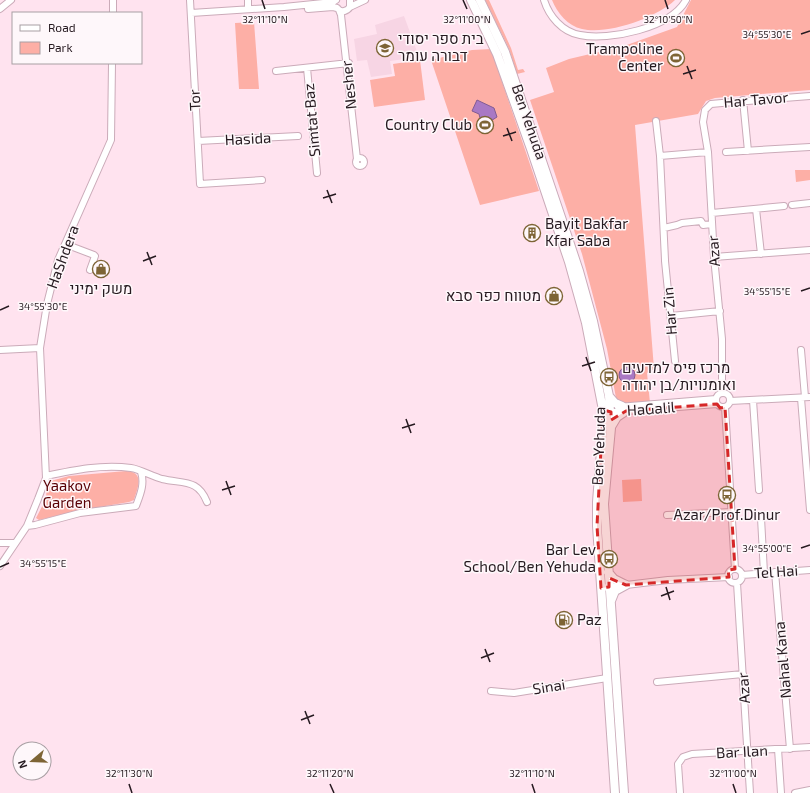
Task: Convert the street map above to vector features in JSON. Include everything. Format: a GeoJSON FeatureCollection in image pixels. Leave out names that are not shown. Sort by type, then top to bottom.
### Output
{"type":"FeatureCollection","features":[{"type":"Feature","properties":{"kind":"main road","name":"Ben Yehuda"},"geometry":{"type":"LineString","coordinates":[[471,0],[497,54],[531,149],[586,323],[608,410],[611,428],[604,504],[608,572],[605,587],[611,602],[624,793]]}},
{"type":"Feature","properties":{"kind":"main road","name":"Ben Yehuda"},"geometry":{"type":"LineString","coordinates":[[480,0],[505,52],[568,237],[593,321],[609,396],[608,410],[603,425],[597,510],[605,587],[607,678],[615,793]]}},
{"type":"Feature","properties":{"kind":"main road"},"geometry":{"type":"LineString","coordinates":[[609,396],[615,403],[624,409],[614,420],[611,428]]}},
{"type":"Feature","properties":{"kind":"main road"},"geometry":{"type":"LineString","coordinates":[[608,572],[614,579],[626,585]]}},
{"type":"Feature","properties":{"kind":"main road"},"geometry":{"type":"LineString","coordinates":[[611,602],[615,591],[626,585]]}},
{"type":"Feature","properties":{"kind":"street"},"geometry":{"type":"LineString","coordinates":[[0,9],[11,0]]}},
{"type":"Feature","properties":{"kind":"street"},"geometry":{"type":"LineString","coordinates":[[113,0],[113,12]]}},
{"type":"Feature","properties":{"kind":"street","name":"Tor"},"geometry":{"type":"LineString","coordinates":[[190,0],[200,184],[262,180]]}},
{"type":"Feature","properties":{"kind":"street"},"geometry":{"type":"LineString","coordinates":[[248,0],[248,9]]}},
{"type":"Feature","properties":{"kind":"street"},"geometry":{"type":"LineString","coordinates":[[191,15],[248,9],[298,6],[333,2],[336,0]]}},
{"type":"Feature","properties":{"kind":"street","name":"Nesher"},"geometry":{"type":"LineString","coordinates":[[336,0],[344,7],[343,14],[359,159]]}},
{"type":"Feature","properties":{"kind":"street"},"geometry":{"type":"LineString","coordinates":[[191,15],[344,7],[365,0]]}},
{"type":"Feature","properties":{"kind":"street"},"geometry":{"type":"LineString","coordinates":[[544,0],[549,13],[566,29],[578,35],[603,36],[628,34],[652,25],[674,14],[686,0]]}},
{"type":"Feature","properties":{"kind":"street"},"geometry":{"type":"LineString","coordinates":[[276,71],[348,63]]}},
{"type":"Feature","properties":{"kind":"street","name":"HaShdera"},"geometry":{"type":"LineString","coordinates":[[0,566],[26,526],[46,476],[40,348],[47,304],[58,260],[111,140],[112,64]]}},
{"type":"Feature","properties":{"kind":"street","name":"Simtat Baz"},"geometry":{"type":"LineString","coordinates":[[307,68],[317,173]]}},
{"type":"Feature","properties":{"kind":"street","name":"Har Tavor"},"geometry":{"type":"LineString","coordinates":[[705,110],[710,104],[743,100],[810,96]]}},
{"type":"Feature","properties":{"kind":"street"},"geometry":{"type":"LineString","coordinates":[[743,100],[748,151]]}},
{"type":"Feature","properties":{"kind":"street","name":"Azar"},"geometry":{"type":"LineString","coordinates":[[705,110],[703,122],[708,152],[714,257],[723,358],[722,393]]}},
{"type":"Feature","properties":{"kind":"street","name":"Har Zin"},"geometry":{"type":"LineString","coordinates":[[656,121],[660,156],[665,261],[675,361]]}},
{"type":"Feature","properties":{"kind":"street","name":"Hasida"},"geometry":{"type":"LineString","coordinates":[[198,141],[298,136]]}},
{"type":"Feature","properties":{"kind":"street"},"geometry":{"type":"LineString","coordinates":[[726,152],[810,147]]}},
{"type":"Feature","properties":{"kind":"street"},"geometry":{"type":"LineString","coordinates":[[660,156],[708,152]]}},
{"type":"Feature","properties":{"kind":"street"},"geometry":{"type":"LineString","coordinates":[[792,205],[810,203]]}},
{"type":"Feature","properties":{"kind":"street"},"geometry":{"type":"LineString","coordinates":[[712,213],[784,206]]}},
{"type":"Feature","properties":{"kind":"street"},"geometry":{"type":"LineString","coordinates":[[756,209],[760,254]]}},
{"type":"Feature","properties":{"kind":"street"},"geometry":{"type":"LineString","coordinates":[[664,228],[682,223],[701,222],[703,225],[712,224]]}},
{"type":"Feature","properties":{"kind":"street"},"geometry":{"type":"LineString","coordinates":[[65,244],[94,254],[90,270]]}},
{"type":"Feature","properties":{"kind":"street"},"geometry":{"type":"LineString","coordinates":[[714,257],[810,250]]}},
{"type":"Feature","properties":{"kind":"street"},"geometry":{"type":"LineString","coordinates":[[671,316],[720,311]]}},
{"type":"Feature","properties":{"kind":"street"},"geometry":{"type":"LineString","coordinates":[[0,350],[40,348]]}},
{"type":"Feature","properties":{"kind":"street"},"geometry":{"type":"LineString","coordinates":[[801,350],[805,397],[810,510]]}},
{"type":"Feature","properties":{"kind":"street"},"geometry":{"type":"LineString","coordinates":[[725,407],[722,407],[716,402],[718,394],[722,393],[728,395],[730,401]]}},
{"type":"Feature","properties":{"kind":"street"},"geometry":{"type":"LineString","coordinates":[[736,569],[725,407],[730,401],[805,397]]}},
{"type":"Feature","properties":{"kind":"street"},"geometry":{"type":"LineString","coordinates":[[753,400],[759,490]]}},
{"type":"Feature","properties":{"kind":"street","name":"HaGalil"},"geometry":{"type":"LineString","coordinates":[[608,410],[716,402]]}},
{"type":"Feature","properties":{"kind":"street"},"geometry":{"type":"LineString","coordinates":[[46,476],[103,466],[132,468],[161,478],[195,485],[204,494],[207,502]]}},
{"type":"Feature","properties":{"kind":"street"},"geometry":{"type":"LineString","coordinates":[[26,526],[80,513],[136,506],[142,490],[143,477],[141,472]]}},
{"type":"Feature","properties":{"kind":"street"},"geometry":{"type":"LineString","coordinates":[[666,515],[732,512]]}},
{"type":"Feature","properties":{"kind":"street"},"geometry":{"type":"LineString","coordinates":[[761,518],[764,573]]}},
{"type":"Feature","properties":{"kind":"street"},"geometry":{"type":"LineString","coordinates":[[0,543],[14,543]]}},
{"type":"Feature","properties":{"kind":"street"},"geometry":{"type":"LineString","coordinates":[[728,577],[731,581],[737,583],[741,581],[742,575],[740,571],[736,569]]}},
{"type":"Feature","properties":{"kind":"street"},"geometry":{"type":"LineString","coordinates":[[728,577],[731,571],[736,569]]}},
{"type":"Feature","properties":{"kind":"street","name":"Tel Hai"},"geometry":{"type":"LineString","coordinates":[[742,575],[810,570]]}},
{"type":"Feature","properties":{"kind":"street","name":"Nahal Kana"},"geometry":{"type":"LineString","coordinates":[[775,572],[790,748]]}},
{"type":"Feature","properties":{"kind":"street"},"geometry":{"type":"LineString","coordinates":[[605,587],[668,580],[728,577]]}},
{"type":"Feature","properties":{"kind":"street","name":"Azar"},"geometry":{"type":"LineString","coordinates":[[737,583],[750,793]]}},
{"type":"Feature","properties":{"kind":"street"},"geometry":{"type":"LineString","coordinates":[[657,682],[743,674]]}},
{"type":"Feature","properties":{"kind":"street","name":"Sinai"},"geometry":{"type":"LineString","coordinates":[[491,691],[514,693],[607,678]]}},
{"type":"Feature","properties":{"kind":"street","name":"Bar Ilan"},"geometry":{"type":"LineString","coordinates":[[680,793],[678,764],[683,757],[692,754],[748,752],[810,747]]}},
{"type":"Feature","properties":{"kind":"street"},"geometry":{"type":"LineString","coordinates":[[778,749],[781,793]]}},
{"type":"Feature","properties":{"kind":"street"},"geometry":{"type":"LineString","coordinates":[[795,793],[810,790]]}},
{"type":"Feature","properties":{"kind":"highlighted area"},"geometry":{"type":"Polygon","coordinates":[[[717,404],[720,408],[725,407],[735,569],[728,570],[729,577],[626,585],[609,578],[609,587],[601,588],[597,526],[603,410],[611,412],[611,420],[626,411],[717,404]]]}},
{"type":"Feature","properties":{"kind":"shaded area","name":"בית ספר יסודי דבורה עומר"},"geometry":{"type":"Polygon","coordinates":[[[404,16],[419,57],[390,61],[392,74],[371,77],[367,60],[357,61],[354,39],[377,34],[375,25],[404,16]]]}},
{"type":"Feature","properties":{"kind":"shaded area"},"geometry":{"type":"Polygon","coordinates":[[[477,100],[494,108],[497,117],[486,124],[481,122],[479,114],[472,111],[477,100]]]}},
{"type":"Feature","properties":{"kind":"shaded area"},"geometry":{"type":"Polygon","coordinates":[[[627,367],[634,372],[635,375],[630,382],[627,383],[620,378],[619,375],[624,368],[627,367]]]}},
{"type":"Feature","properties":{"kind":"green space"},"geometry":{"type":"Polygon","coordinates":[[[485,0],[489,0],[511,48],[518,70],[523,69],[525,72],[517,74],[509,49],[485,0]]]}},
{"type":"Feature","properties":{"kind":"green space"},"geometry":{"type":"Polygon","coordinates":[[[552,0],[675,0],[667,7],[656,13],[631,24],[605,30],[593,30],[582,29],[572,25],[560,14],[552,0]]]}},
{"type":"Feature","properties":{"kind":"green space"},"geometry":{"type":"Polygon","coordinates":[[[691,0],[810,0],[810,90],[715,98],[706,101],[698,114],[635,125],[654,369],[647,373],[650,403],[622,405],[616,398],[607,349],[582,254],[530,100],[554,92],[546,68],[569,59],[624,46],[677,27],[691,0]]]}},
{"type":"Feature","properties":{"kind":"green space"},"geometry":{"type":"Polygon","coordinates":[[[254,22],[259,89],[239,89],[235,23],[254,22]]]}},
{"type":"Feature","properties":{"kind":"green space","name":"Country Club"},"geometry":{"type":"Polygon","coordinates":[[[491,49],[539,191],[480,205],[431,60],[472,50],[491,49]]]}},
{"type":"Feature","properties":{"kind":"green space"},"geometry":{"type":"Polygon","coordinates":[[[420,60],[425,100],[374,107],[370,80],[395,76],[393,64],[420,60]]]}},
{"type":"Feature","properties":{"kind":"green space"},"geometry":{"type":"Polygon","coordinates":[[[795,170],[810,170],[810,180],[796,182],[795,170]]]}},
{"type":"Feature","properties":{"kind":"green space","name":"Yaakov Garden"},"geometry":{"type":"Polygon","coordinates":[[[126,471],[136,474],[138,477],[139,481],[134,500],[39,520],[36,518],[46,499],[47,482],[69,476],[126,471]]]}},
{"type":"Feature","properties":{"kind":"green space"},"geometry":{"type":"Polygon","coordinates":[[[641,479],[642,501],[623,502],[622,480],[641,479]]]}},
{"type":"Feature","properties":{"kind":"place","name":"בית ספר יסודי דבורה עומר"},"geometry":{"type":"Point","coordinates":[385,48]}},
{"type":"Feature","properties":{"kind":"place","name":"Trampoline Center"},"geometry":{"type":"Point","coordinates":[676,58]}},
{"type":"Feature","properties":{"kind":"place","name":"Country Club"},"geometry":{"type":"Point","coordinates":[485,125]}},
{"type":"Feature","properties":{"kind":"place","name":"Bayit Bakfar Kfar Saba"},"geometry":{"type":"Point","coordinates":[532,233]}},
{"type":"Feature","properties":{"kind":"place","name":"משק ימיני"},"geometry":{"type":"Point","coordinates":[101,269]}},
{"type":"Feature","properties":{"kind":"place","name":"מטווח כפר סבא"},"geometry":{"type":"Point","coordinates":[554,296]}},
{"type":"Feature","properties":{"kind":"place","name":"מרכז פיס למדעים ואומנויות/בן יהודה"},"geometry":{"type":"Point","coordinates":[609,377]}},
{"type":"Feature","properties":{"kind":"place","name":"Azar/Prof.Dinur"},"geometry":{"type":"Point","coordinates":[727,495]}},
{"type":"Feature","properties":{"kind":"place","name":"Bar Lev School/Ben Yehuda"},"geometry":{"type":"Point","coordinates":[609,559]}},
{"type":"Feature","properties":{"kind":"place","name":"Paz"},"geometry":{"type":"Point","coordinates":[564,620]}}]}
